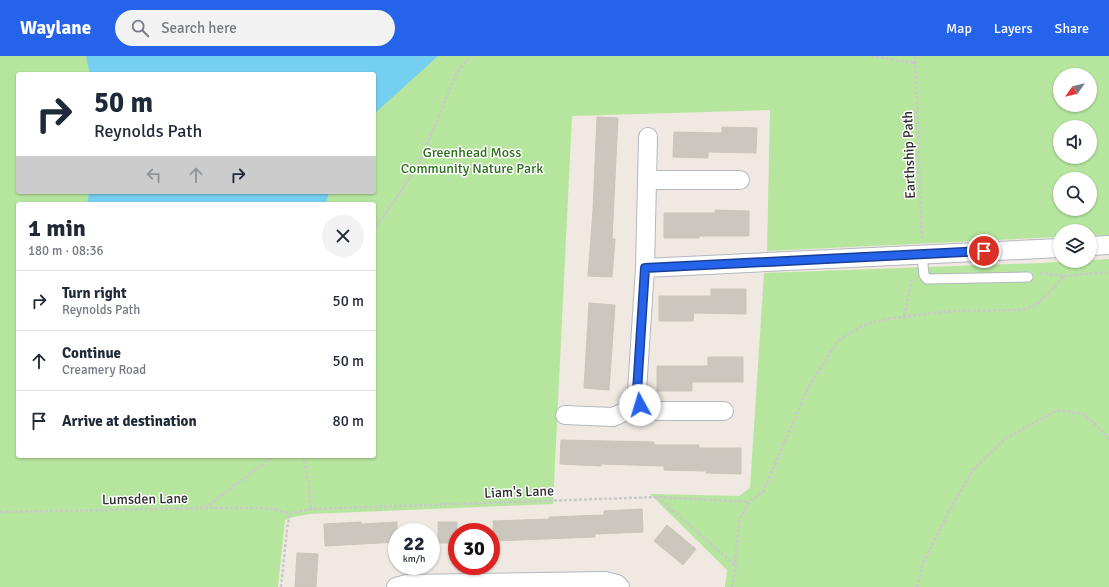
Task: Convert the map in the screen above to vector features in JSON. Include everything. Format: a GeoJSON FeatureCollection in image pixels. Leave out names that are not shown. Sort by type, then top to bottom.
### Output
{"type":"FeatureCollection","features":[{"type":"Feature","properties":{"kind":"street"},"geometry":{"type":"LineString","coordinates":[[640,405],[637,391],[645,268],[648,137]]}},
{"type":"Feature","properties":{"kind":"street"},"geometry":{"type":"LineString","coordinates":[[647,180],[740,180]]}},
{"type":"Feature","properties":{"kind":"street"},"geometry":{"type":"LineString","coordinates":[[1097,246],[1109,246]]}},
{"type":"Feature","properties":{"kind":"street"},"geometry":{"type":"LineString","coordinates":[[645,268],[1053,248]]}},
{"type":"Feature","properties":{"kind":"street"},"geometry":{"type":"LineString","coordinates":[[565,415],[613,418],[640,405],[657,411],[724,412]]}},
{"type":"Feature","properties":{"kind":"street"},"geometry":{"type":"LineString","coordinates":[[396,587],[407,584],[605,581],[617,584],[620,587]]}},
{"type":"Feature","properties":{"kind":"lane"},"geometry":{"type":"LineString","coordinates":[[922,254],[924,275],[927,279],[1028,277]]}},
{"type":"Feature","properties":{"kind":"path"},"geometry":{"type":"LineString","coordinates":[[376,227],[418,166],[457,72],[472,56]]}},
{"type":"Feature","properties":{"kind":"path"},"geometry":{"type":"LineString","coordinates":[[872,56],[915,63]]}},
{"type":"Feature","properties":{"kind":"path","name":"Earthship Path"},"geometry":{"type":"LineString","coordinates":[[915,56],[922,254]]}},
{"type":"Feature","properties":{"kind":"path"},"geometry":{"type":"LineString","coordinates":[[1028,277],[1041,272],[1064,276],[1109,272]]}},
{"type":"Feature","properties":{"kind":"path"},"geometry":{"type":"LineString","coordinates":[[904,317],[911,279],[924,275]]}},
{"type":"Feature","properties":{"kind":"path"},"geometry":{"type":"LineString","coordinates":[[732,587],[736,566],[735,560],[740,519],[749,502],[762,492],[809,386],[838,341],[863,325],[887,319],[951,311],[1021,310],[1036,305],[1064,276]]}},
{"type":"Feature","properties":{"kind":"path"},"geometry":{"type":"LineString","coordinates":[[917,587],[924,561],[949,511],[973,470],[1006,438],[1058,410],[1082,414],[1099,428],[1109,439]]}},
{"type":"Feature","properties":{"kind":"path"},"geometry":{"type":"LineString","coordinates":[[205,508],[270,458]]}},
{"type":"Feature","properties":{"kind":"path"},"geometry":{"type":"LineString","coordinates":[[303,458],[308,478],[311,509]]}},
{"type":"Feature","properties":{"kind":"path"},"geometry":{"type":"LineString","coordinates":[[657,497],[736,566]]}},
{"type":"Feature","properties":{"kind":"path","name":"Liam's Lane"},"geometry":{"type":"LineString","coordinates":[[290,513],[311,509],[657,497],[749,502]]}},
{"type":"Feature","properties":{"kind":"path","name":"Lumsden Lane"},"geometry":{"type":"LineString","coordinates":[[0,512],[183,508],[266,508],[290,513]]}},
{"type":"Feature","properties":{"kind":"path"},"geometry":{"type":"LineString","coordinates":[[281,587],[290,513]]}},
{"type":"Feature","properties":{"kind":"green space","name":"Greenhead Moss Community Nature Park"},"geometry":{"type":"Polygon","coordinates":[[[0,56],[1109,56],[1109,235],[1097,236],[1097,224],[1053,224],[1053,237],[767,251],[770,110],[572,116],[553,504],[309,514],[285,520],[278,587],[0,587],[0,56]]]}},
{"type":"Feature","properties":{"kind":"green space"},"geometry":{"type":"Polygon","coordinates":[[[1109,259],[1109,587],[725,587],[727,570],[650,494],[739,496],[750,488],[764,273],[1053,262],[1053,268],[1097,268],[1097,260],[1109,259]]]}},
{"type":"Feature","properties":{"kind":"water"},"geometry":{"type":"Polygon","coordinates":[[[86,56],[438,56],[376,112],[376,72],[90,72],[86,56]]]}},
{"type":"Feature","properties":{"kind":"water"},"geometry":{"type":"Polygon","coordinates":[[[89,194],[328,194],[326,202],[87,202],[89,194]]]}},
{"type":"Feature","properties":{"kind":"building"},"geometry":{"type":"Polygon","coordinates":[[[597,117],[618,118],[612,239],[615,239],[612,277],[588,276],[593,210],[597,117]]]}},
{"type":"Feature","properties":{"kind":"building"},"geometry":{"type":"Polygon","coordinates":[[[722,127],[757,128],[756,153],[708,152],[708,158],[673,157],[674,132],[722,133],[722,127]]]}},
{"type":"Feature","properties":{"kind":"building"},"geometry":{"type":"Polygon","coordinates":[[[715,210],[749,211],[749,236],[664,238],[664,213],[715,213],[715,210]]]}},
{"type":"Feature","properties":{"kind":"building"},"geometry":{"type":"Polygon","coordinates":[[[711,289],[746,289],[746,314],[694,313],[693,321],[659,321],[659,296],[711,296],[711,289]]]}},
{"type":"Feature","properties":{"kind":"building"},"geometry":{"type":"Polygon","coordinates":[[[589,303],[615,305],[609,390],[584,388],[589,303]]]}},
{"type":"Feature","properties":{"kind":"building"},"geometry":{"type":"Polygon","coordinates":[[[708,357],[743,357],[743,382],[692,382],[692,391],[657,391],[657,366],[708,366],[708,357]]]}},
{"type":"Feature","properties":{"kind":"building"},"geometry":{"type":"Polygon","coordinates":[[[561,440],[654,442],[654,445],[699,445],[699,448],[741,448],[741,474],[664,470],[664,466],[601,464],[601,466],[560,464],[561,440]]]}},
{"type":"Feature","properties":{"kind":"building"},"geometry":{"type":"Polygon","coordinates":[[[642,509],[643,532],[595,534],[595,537],[500,541],[500,523],[493,523],[493,521],[604,515],[604,511],[642,509]]]}},
{"type":"Feature","properties":{"kind":"building"},"geometry":{"type":"Polygon","coordinates":[[[397,522],[388,523],[388,542],[325,546],[324,524],[397,522]]]}},
{"type":"Feature","properties":{"kind":"building"},"geometry":{"type":"Polygon","coordinates":[[[457,522],[448,523],[448,543],[440,543],[440,523],[438,523],[457,522]]]}},
{"type":"Feature","properties":{"kind":"building"},"geometry":{"type":"Polygon","coordinates":[[[667,525],[696,549],[683,565],[654,541],[667,525]]]}},
{"type":"Feature","properties":{"kind":"building"},"geometry":{"type":"Polygon","coordinates":[[[297,553],[318,554],[316,587],[295,587],[297,553]]]}},
{"type":"Feature","properties":{"kind":"route"},"geometry":{"type":"LineString","coordinates":[[640,405],[637,391],[645,268],[984,251]]}}]}
